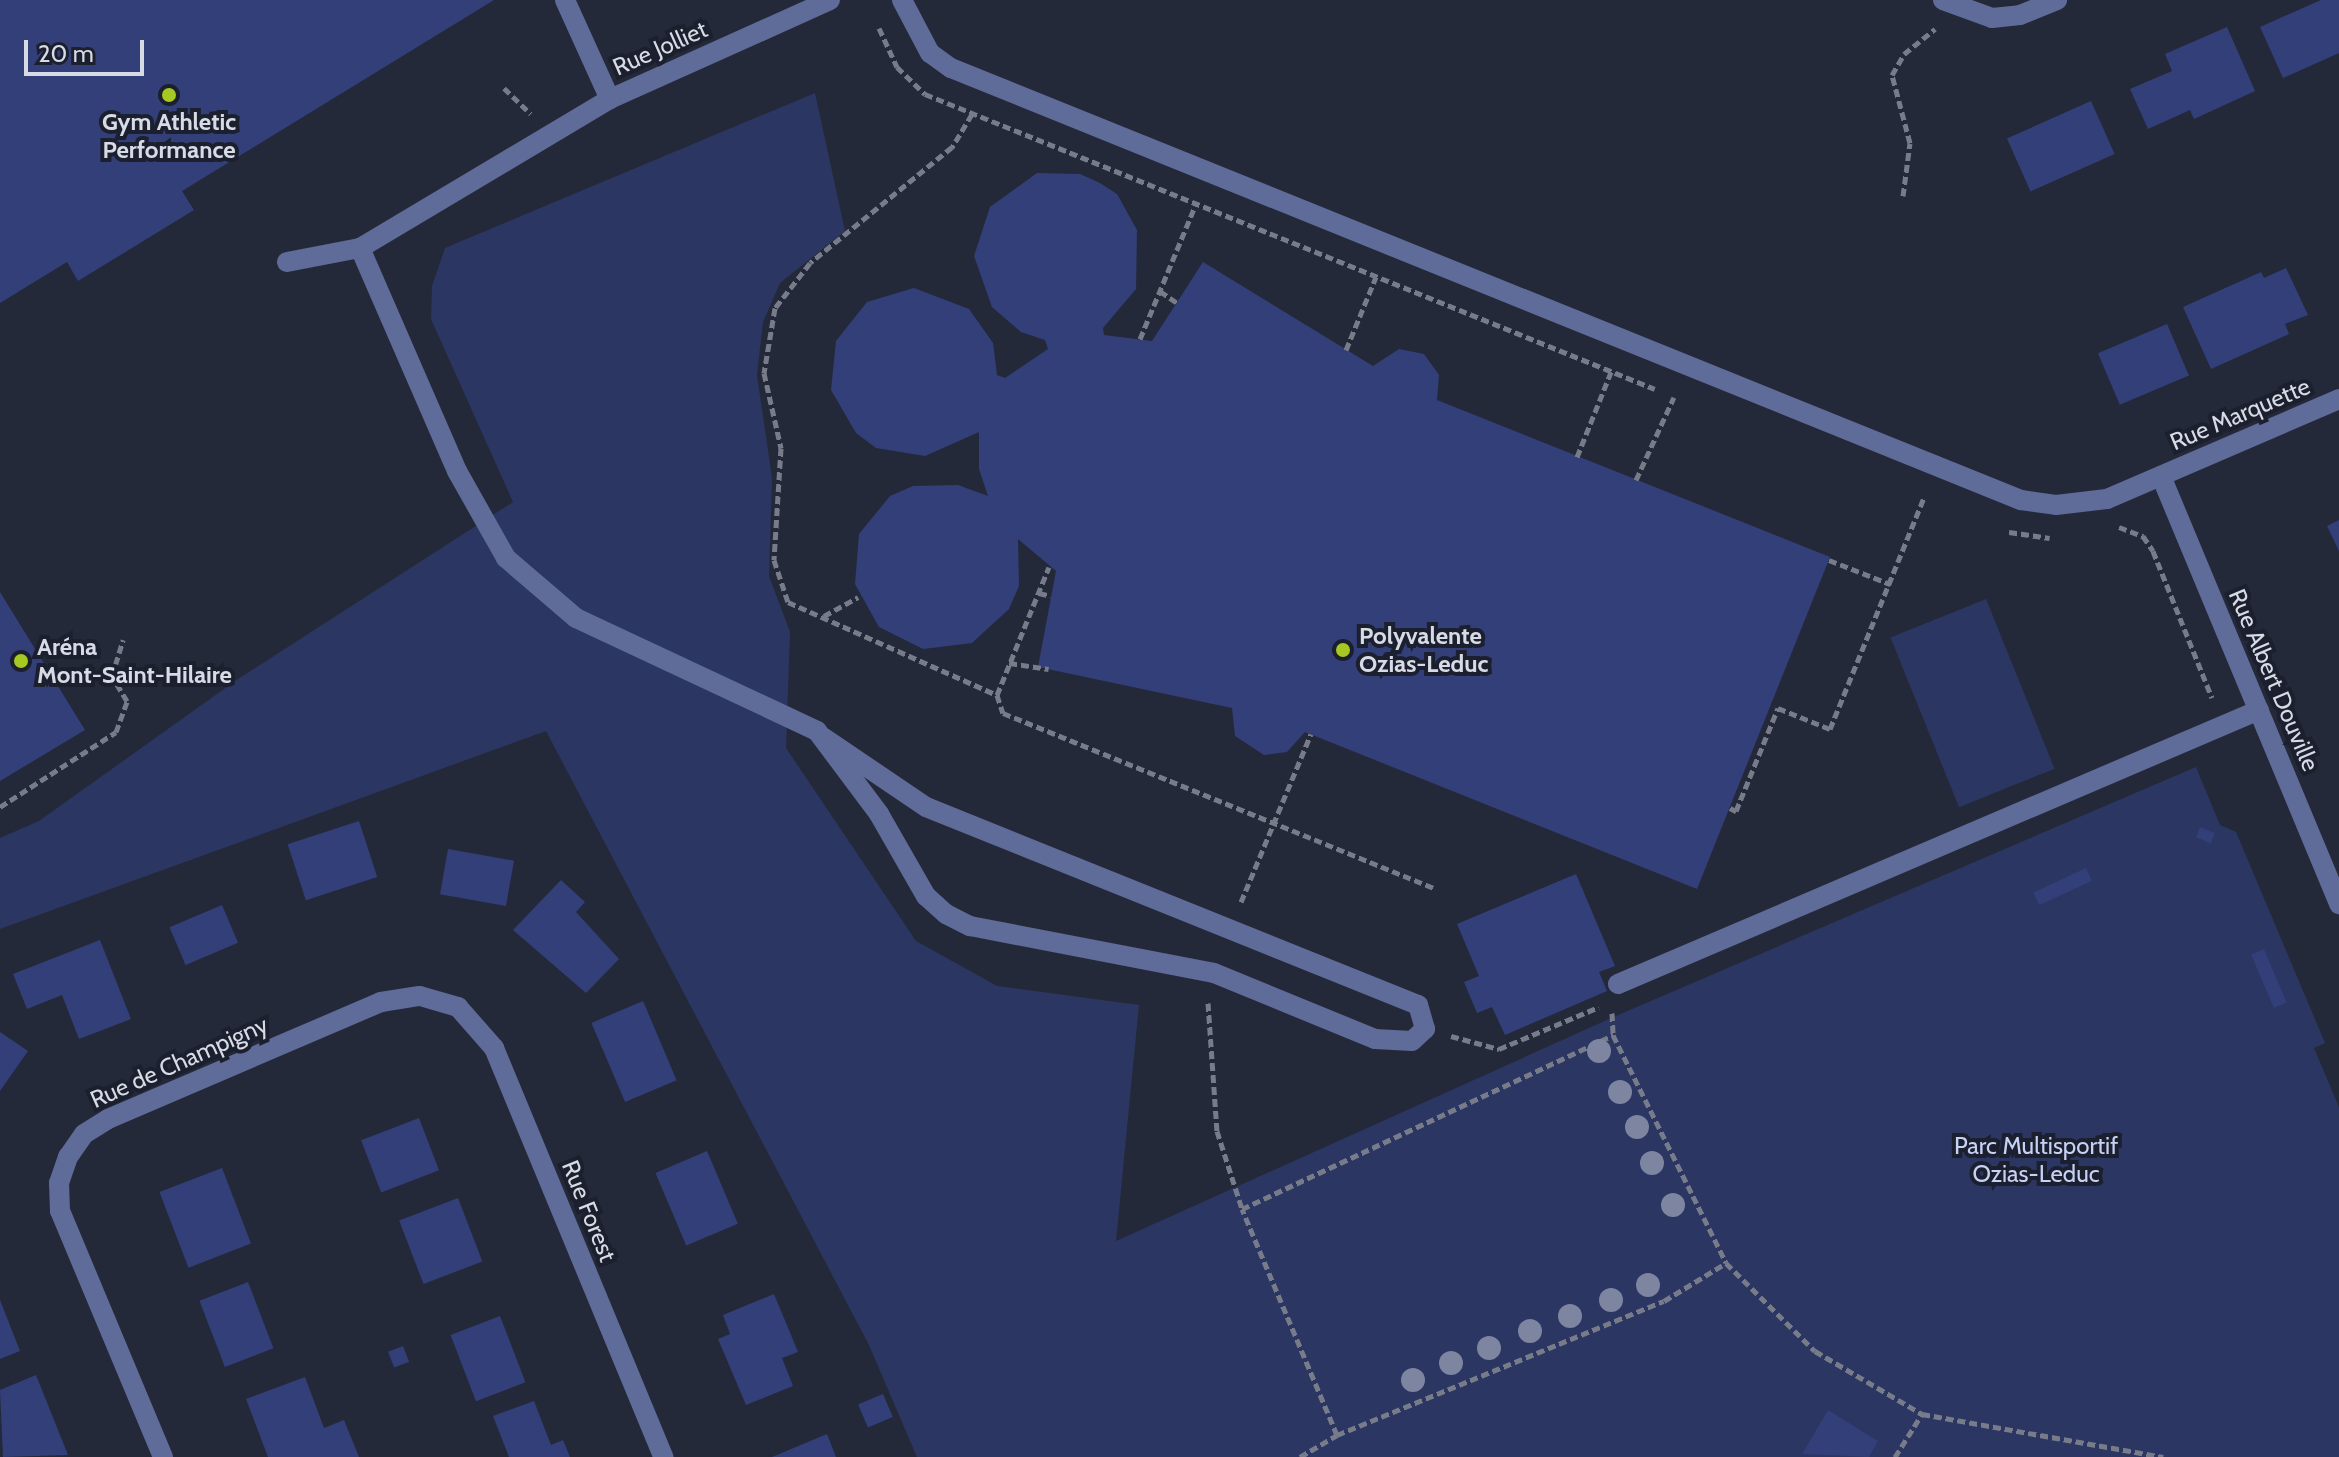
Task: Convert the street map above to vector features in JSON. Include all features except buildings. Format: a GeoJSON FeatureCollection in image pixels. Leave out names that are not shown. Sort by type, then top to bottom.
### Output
{"type":"FeatureCollection","features":[{"type":"Feature","properties":{"kind":"street","name":"Rue Jolliet"},"geometry":{"type":"LineString","coordinates":[[565,0],[610,99],[830,0]]}},
{"type":"Feature","properties":{"kind":"street","name":"Rue Marquette"},"geometry":{"type":"LineString","coordinates":[[902,0],[930,53],[951,68],[2021,500],[2093,503],[2339,399]]}},
{"type":"Feature","properties":{"kind":"street"},"geometry":{"type":"LineString","coordinates":[[1948,3],[2007,17],[2057,0]]}},
{"type":"Feature","properties":{"kind":"street"},"geometry":{"type":"LineString","coordinates":[[287,262],[360,248],[610,99]]}},
{"type":"Feature","properties":{"kind":"street"},"geometry":{"type":"LineString","coordinates":[[360,248],[457,471],[492,539],[521,575],[576,618],[800,720],[926,807],[1418,1005],[1425,1029],[1412,1041],[1375,1039],[1214,973],[970,926],[946,914],[926,896],[824,738]]}},
{"type":"Feature","properties":{"kind":"street","name":"Rue Albert Douville"},"geometry":{"type":"LineString","coordinates":[[2161,476],[2339,904]]}},
{"type":"Feature","properties":{"kind":"street"},"geometry":{"type":"LineString","coordinates":[[1615,993],[2259,710]]}},
{"type":"Feature","properties":{"kind":"street","name":"Rue de Champigny"},"geometry":{"type":"LineString","coordinates":[[163,1457],[60,1211],[59,1183],[75,1144],[108,1119],[381,1002],[420,996],[446,1002]]}},
{"type":"Feature","properties":{"kind":"street","name":"Rue Forest"},"geometry":{"type":"LineString","coordinates":[[446,1002],[469,1015],[494,1048],[663,1457]]}},
{"type":"Feature","properties":{"kind":"path"},"geometry":{"type":"LineString","coordinates":[[1903,196],[1910,143],[1892,75],[1904,54],[1948,3]]}},
{"type":"Feature","properties":{"kind":"path"},"geometry":{"type":"LineString","coordinates":[[972,114],[952,147],[810,263],[775,308],[764,373],[782,458],[776,574],[793,608],[823,617],[997,695]]}},
{"type":"Feature","properties":{"kind":"path"},"geometry":{"type":"LineString","coordinates":[[1140,339],[1196,204]]}},
{"type":"Feature","properties":{"kind":"path"},"geometry":{"type":"LineString","coordinates":[[1346,350],[1376,277]]}},
{"type":"Feature","properties":{"kind":"path"},"geometry":{"type":"LineString","coordinates":[[1160,291],[1177,303]]}},
{"type":"Feature","properties":{"kind":"path"},"geometry":{"type":"LineString","coordinates":[[1577,457],[1611,372]]}},
{"type":"Feature","properties":{"kind":"path"},"geometry":{"type":"LineString","coordinates":[[1636,480],[1674,397]]}},
{"type":"Feature","properties":{"kind":"path"},"geometry":{"type":"LineString","coordinates":[[1771,705],[1830,729],[1924,498]]}},
{"type":"Feature","properties":{"kind":"path"},"geometry":{"type":"LineString","coordinates":[[2153,551],[2222,726]]}},
{"type":"Feature","properties":{"kind":"path"},"geometry":{"type":"LineString","coordinates":[[1829,560],[1890,584]]}},
{"type":"Feature","properties":{"kind":"path"},"geometry":{"type":"LineString","coordinates":[[1049,567],[997,695],[1003,713],[1436,889]]}},
{"type":"Feature","properties":{"kind":"path"},"geometry":{"type":"LineString","coordinates":[[1039,593],[1051,596]]}},
{"type":"Feature","properties":{"kind":"path"},"geometry":{"type":"LineString","coordinates":[[823,617],[858,597]]}},
{"type":"Feature","properties":{"kind":"path"},"geometry":{"type":"LineString","coordinates":[[0,807],[116,732],[127,701],[112,676],[123,640]]}},
{"type":"Feature","properties":{"kind":"path"},"geometry":{"type":"LineString","coordinates":[[1009,663],[1049,669]]}},
{"type":"Feature","properties":{"kind":"path"},"geometry":{"type":"LineString","coordinates":[[1730,808],[1736,811],[1778,708]]}},
{"type":"Feature","properties":{"kind":"path"},"geometry":{"type":"LineString","coordinates":[[1230,929],[1311,734]]}},
{"type":"Feature","properties":{"kind":"path"},"geometry":{"type":"LineString","coordinates":[[1214,973],[1207,1033],[1223,1160],[1337,1435]]}},
{"type":"Feature","properties":{"kind":"path"},"geometry":{"type":"LineString","coordinates":[[1425,1029],[1499,1049],[1615,993]]}},
{"type":"Feature","properties":{"kind":"path"},"geometry":{"type":"LineString","coordinates":[[1242,1209],[1613,1035],[1726,1263],[1815,1351],[1922,1414],[2163,1457]]}},
{"type":"Feature","properties":{"kind":"path"},"geometry":{"type":"LineString","coordinates":[[1300,1457],[1337,1435],[1664,1301],[1726,1263]]}},
{"type":"Feature","properties":{"kind":"path"},"geometry":{"type":"LineString","coordinates":[[1895,1457],[1922,1414]]}},
{"type":"Feature","properties":{"kind":"green space","name":"Parc Multisportif Ozias-Leduc"},"geometry":{"type":"Polygon","coordinates":[[[815,93],[845,231],[780,283],[763,322],[757,375],[772,478],[769,576],[790,632],[786,748],[916,941],[997,986],[1139,1005],[1116,1241],[1618,1015],[2196,767],[2220,825],[2236,832],[2325,1043],[2314,1048],[2339,1107],[2339,1457],[917,1457],[869,1345],[546,731],[0,929],[0,838],[39,821],[238,679],[513,502],[431,319],[432,286],[445,248],[815,93]]]}},
{"type":"Feature","properties":{"kind":"green space"},"geometry":{"type":"Polygon","coordinates":[[[1986,599],[2055,769],[1959,807],[1891,638],[1986,599]]]}},
{"type":"Feature","properties":{"kind":"place","name":"Gym Athletic Performance"},"geometry":{"type":"Point","coordinates":[169,95]}},
{"type":"Feature","properties":{"kind":"place","name":"Polyvalente Ozias-Leduc"},"geometry":{"type":"Point","coordinates":[1343,650]}},
{"type":"Feature","properties":{"kind":"place","name":"Aréna Mont-Saint-Hilaire"},"geometry":{"type":"Point","coordinates":[21,661]}}]}
